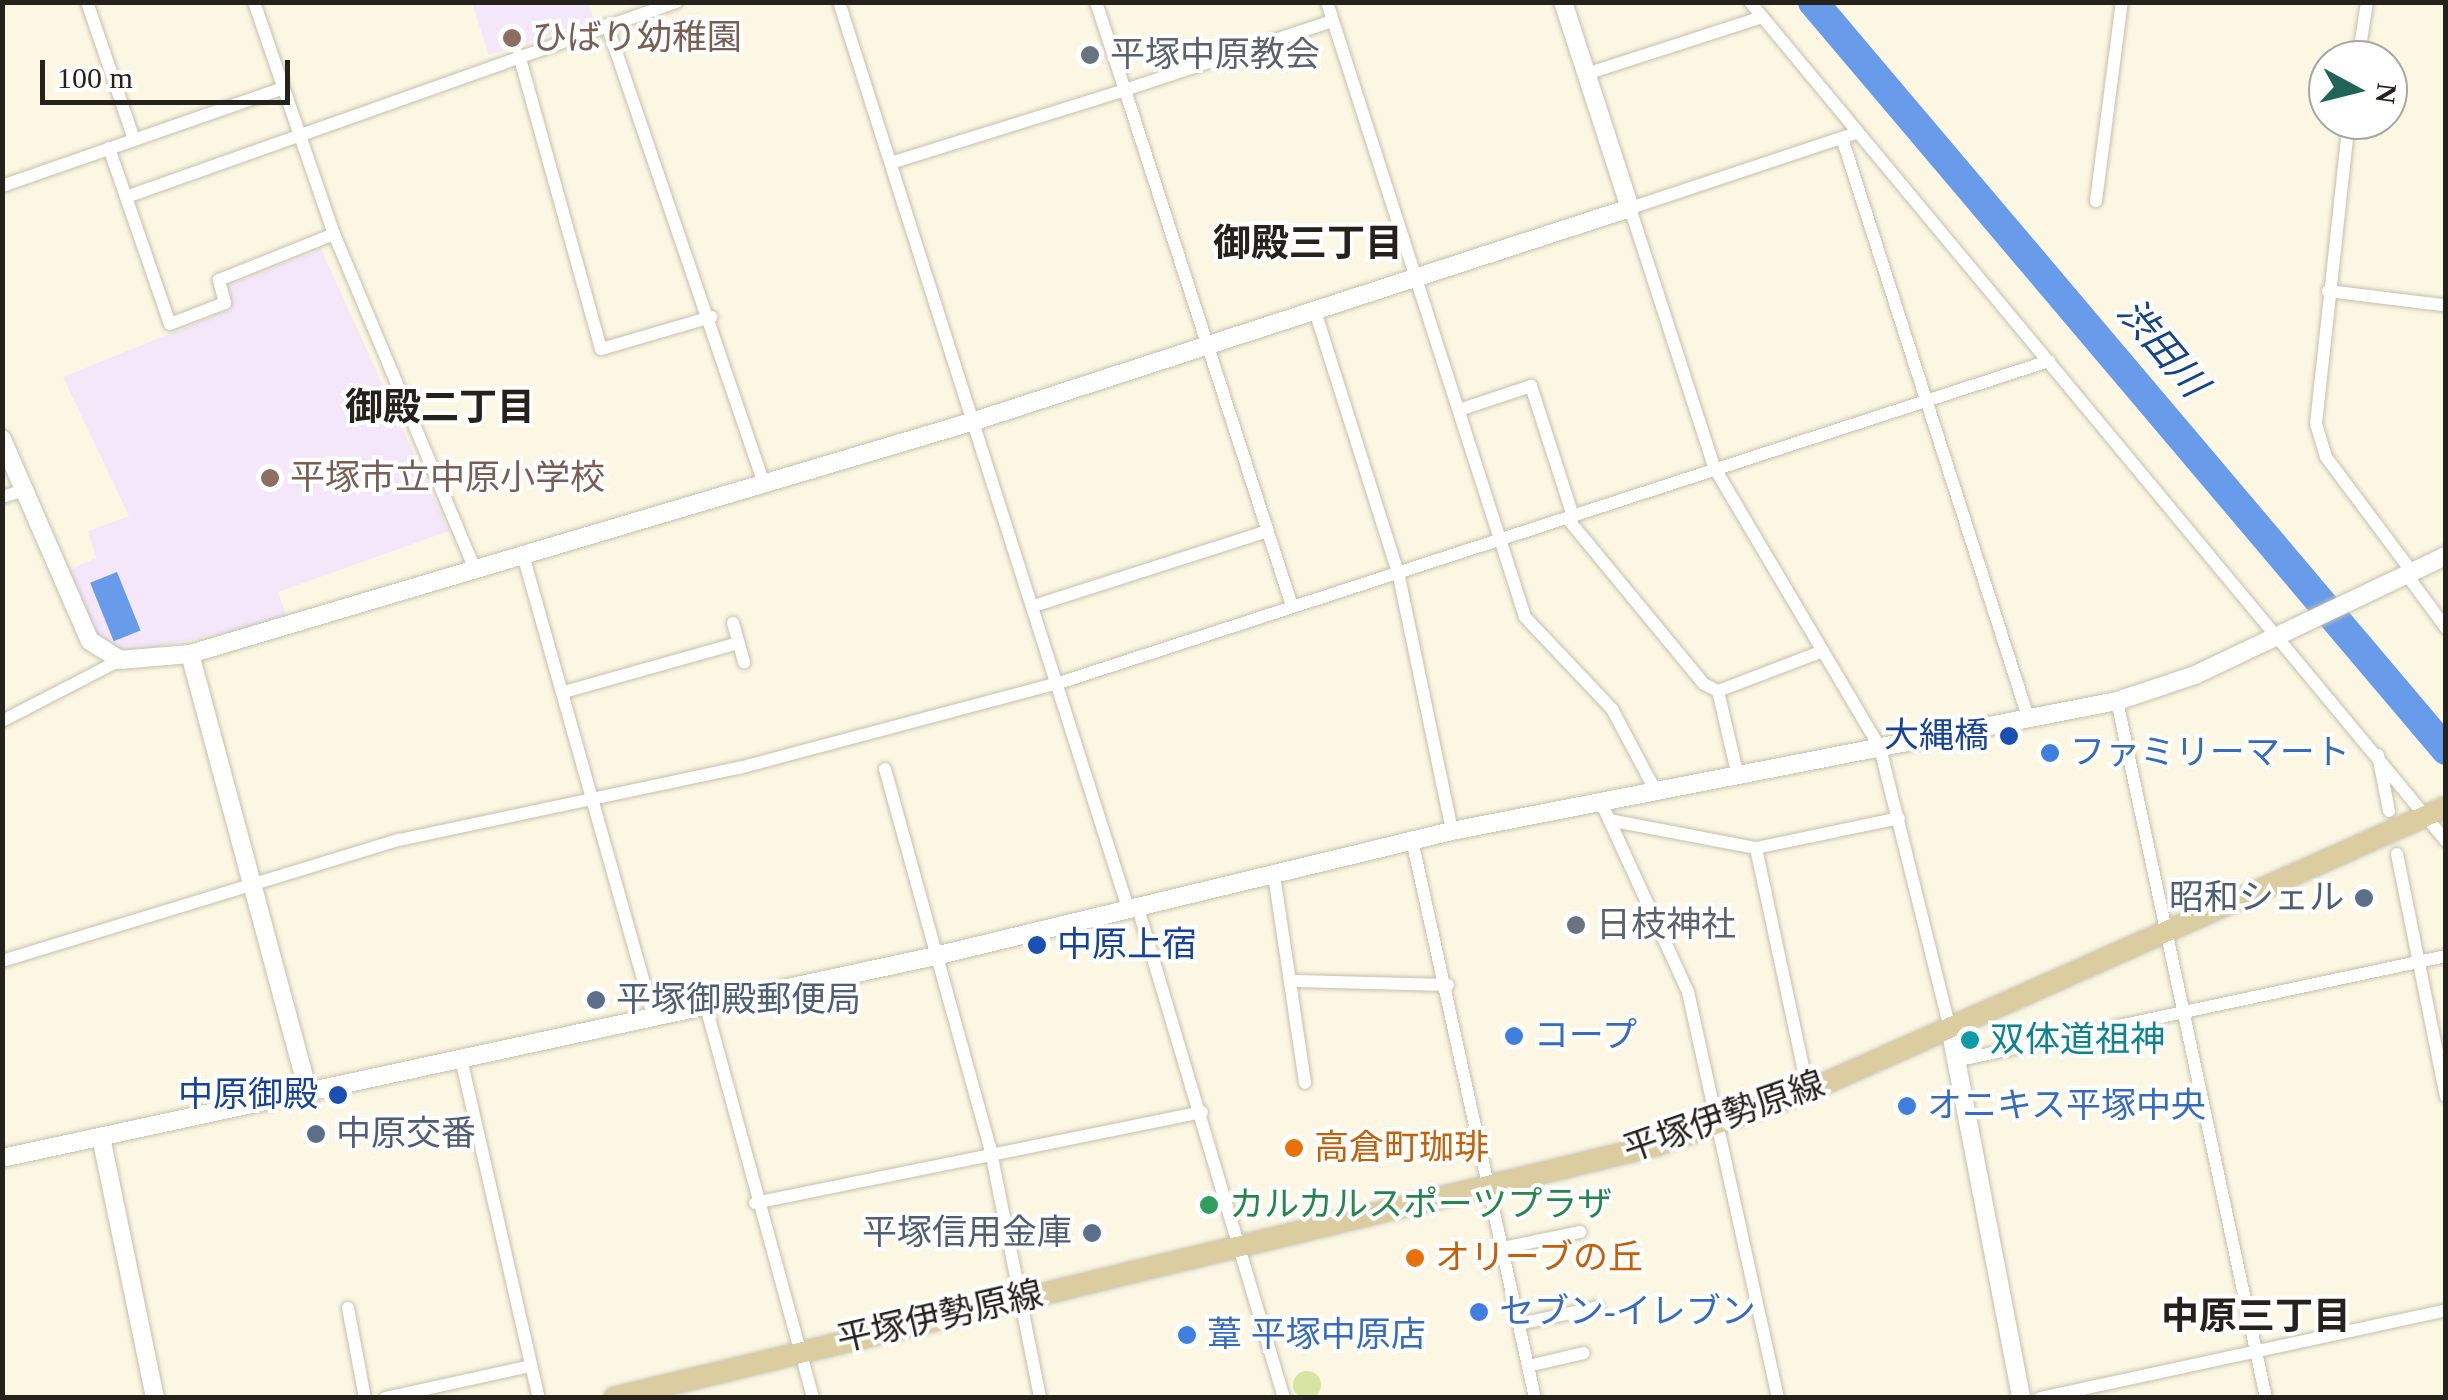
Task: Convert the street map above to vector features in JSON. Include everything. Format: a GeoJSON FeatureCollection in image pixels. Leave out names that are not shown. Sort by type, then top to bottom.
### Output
{"type":"FeatureCollection","features":[{"type":"Feature","properties":{"kind":"main road","name":"平塚伊勢原線"},"geometry":{"type":"LineString","coordinates":[[614,1398],[1016,1298],[1243,1247],[1722,1122],[1808,1091],[2434,812]]}},
{"type":"Feature","properties":{"kind":"street"},"geometry":{"type":"LineString","coordinates":[[86,2],[134,139]]}},
{"type":"Feature","properties":{"kind":"street"},"geometry":{"type":"LineString","coordinates":[[254,2],[334,234],[475,570]]}},
{"type":"Feature","properties":{"kind":"street"},"geometry":{"type":"LineString","coordinates":[[126,197],[676,2]]}},
{"type":"Feature","properties":{"kind":"street"},"geometry":{"type":"LineString","coordinates":[[839,2],[1202,1112],[1284,1398]]}},
{"type":"Feature","properties":{"kind":"street"},"geometry":{"type":"LineString","coordinates":[[1096,2],[1292,606]]}},
{"type":"Feature","properties":{"kind":"street"},"geometry":{"type":"LineString","coordinates":[[1327,2],[1504,538],[1525,617],[1612,709],[1655,790]]}},
{"type":"Feature","properties":{"kind":"street"},"geometry":{"type":"LineString","coordinates":[[1563,2],[1714,467],[1880,748],[1950,1028],[2021,1398]]}},
{"type":"Feature","properties":{"kind":"street"},"geometry":{"type":"LineString","coordinates":[[1750,2],[1849,135],[2050,361],[2378,752],[2434,812],[2446,841]]}},
{"type":"Feature","properties":{"kind":"street"},"geometry":{"type":"LineString","coordinates":[[2096,201],[2122,2]]}},
{"type":"Feature","properties":{"kind":"street"},"geometry":{"type":"LineString","coordinates":[[2361,40],[2367,2]]}},
{"type":"Feature","properties":{"kind":"street"},"geometry":{"type":"LineString","coordinates":[[1586,74],[1762,17]]}},
{"type":"Feature","properties":{"kind":"street"},"geometry":{"type":"LineString","coordinates":[[894,162],[1332,21]]}},
{"type":"Feature","properties":{"kind":"street"},"geometry":{"type":"LineString","coordinates":[[607,25],[764,482]]}},
{"type":"Feature","properties":{"kind":"street"},"geometry":{"type":"LineString","coordinates":[[520,55],[601,350],[710,317]]}},
{"type":"Feature","properties":{"kind":"street"},"geometry":{"type":"LineString","coordinates":[[2,186],[283,88]]}},
{"type":"Feature","properties":{"kind":"street"},"geometry":{"type":"LineString","coordinates":[[2,721],[120,660],[190,654],[978,420],[1849,135]]}},
{"type":"Feature","properties":{"kind":"street"},"geometry":{"type":"LineString","coordinates":[[1849,135],[1927,400],[2029,720]]}},
{"type":"Feature","properties":{"kind":"street"},"geometry":{"type":"LineString","coordinates":[[2347,140],[2316,424],[2326,456],[2446,628]]}},
{"type":"Feature","properties":{"kind":"street"},"geometry":{"type":"LineString","coordinates":[[109,148],[170,324],[225,303],[219,280],[334,234]]}},
{"type":"Feature","properties":{"kind":"street"},"geometry":{"type":"LineString","coordinates":[[2328,292],[2442,305]]}},
{"type":"Feature","properties":{"kind":"street"},"geometry":{"type":"LineString","coordinates":[[1314,311],[1398,572],[1452,831]]}},
{"type":"Feature","properties":{"kind":"street"},"geometry":{"type":"LineString","coordinates":[[2,961],[252,882],[1062,682],[1714,467],[2050,361]]}},
{"type":"Feature","properties":{"kind":"street"},"geometry":{"type":"LineString","coordinates":[[1462,409],[1531,386],[1570,517],[1718,691],[1738,772]]}},
{"type":"Feature","properties":{"kind":"street"},"geometry":{"type":"LineString","coordinates":[[2,439],[90,641],[120,660]]}},
{"type":"Feature","properties":{"kind":"street"},"geometry":{"type":"LineString","coordinates":[[2,497],[25,490]]}},
{"type":"Feature","properties":{"kind":"street"},"geometry":{"type":"LineString","coordinates":[[1038,605],[1267,531]]}},
{"type":"Feature","properties":{"kind":"street"},"geometry":{"type":"LineString","coordinates":[[523,555],[654,1016]]}},
{"type":"Feature","properties":{"kind":"street"},"geometry":{"type":"LineString","coordinates":[[2,1158],[309,1096],[705,1003],[931,958],[1452,831],[1738,772],[2117,701],[2280,635],[2446,556]]}},
{"type":"Feature","properties":{"kind":"street"},"geometry":{"type":"LineString","coordinates":[[732,622],[744,662]]}},
{"type":"Feature","properties":{"kind":"street"},"geometry":{"type":"LineString","coordinates":[[564,692],[738,642]]}},
{"type":"Feature","properties":{"kind":"street"},"geometry":{"type":"LineString","coordinates":[[1718,691],[1822,651]]}},
{"type":"Feature","properties":{"kind":"street"},"geometry":{"type":"LineString","coordinates":[[190,654],[309,1096]]}},
{"type":"Feature","properties":{"kind":"street"},"geometry":{"type":"LineString","coordinates":[[2117,701],[2171,930],[2266,1398]]}},
{"type":"Feature","properties":{"kind":"street"},"geometry":{"type":"LineString","coordinates":[[2378,752],[2389,811]]}},
{"type":"Feature","properties":{"kind":"street"},"geometry":{"type":"LineString","coordinates":[[885,769],[931,958],[989,1159],[1040,1398]]}},
{"type":"Feature","properties":{"kind":"street"},"geometry":{"type":"LineString","coordinates":[[1601,802],[1688,992],[1722,1122],[1778,1398]]}},
{"type":"Feature","properties":{"kind":"street"},"geometry":{"type":"LineString","coordinates":[[1610,820],[1756,848],[1899,818]]}},
{"type":"Feature","properties":{"kind":"street"},"geometry":{"type":"LineString","coordinates":[[1412,840],[1448,985],[1535,1398]]}},
{"type":"Feature","properties":{"kind":"street"},"geometry":{"type":"LineString","coordinates":[[1756,848],[1808,1091]]}},
{"type":"Feature","properties":{"kind":"street"},"geometry":{"type":"LineString","coordinates":[[2397,854],[2446,1096]]}},
{"type":"Feature","properties":{"kind":"street"},"geometry":{"type":"LineString","coordinates":[[1274,875],[1293,981],[1305,1082]]}},
{"type":"Feature","properties":{"kind":"street"},"geometry":{"type":"LineString","coordinates":[[1955,1061],[2184,1008],[2446,956]]}},
{"type":"Feature","properties":{"kind":"street"},"geometry":{"type":"LineString","coordinates":[[1293,981],[1448,985]]}},
{"type":"Feature","properties":{"kind":"street"},"geometry":{"type":"LineString","coordinates":[[705,1003],[755,1203],[802,1350],[813,1398]]}},
{"type":"Feature","properties":{"kind":"street"},"geometry":{"type":"LineString","coordinates":[[462,1062],[539,1398]]}},
{"type":"Feature","properties":{"kind":"street"},"geometry":{"type":"LineString","coordinates":[[755,1203],[989,1159],[1202,1112]]}},
{"type":"Feature","properties":{"kind":"street"},"geometry":{"type":"LineString","coordinates":[[101,1137],[155,1398]]}},
{"type":"Feature","properties":{"kind":"street"},"geometry":{"type":"LineString","coordinates":[[1503,1248],[1580,1232]]}},
{"type":"Feature","properties":{"kind":"street"},"geometry":{"type":"LineString","coordinates":[[348,1308],[365,1398]]}},
{"type":"Feature","properties":{"kind":"street"},"geometry":{"type":"LineString","coordinates":[[1519,1324],[1598,1308]]}},
{"type":"Feature","properties":{"kind":"street"},"geometry":{"type":"LineString","coordinates":[[2040,1398],[2446,1310]]}},
{"type":"Feature","properties":{"kind":"street"},"geometry":{"type":"LineString","coordinates":[[1528,1366],[1584,1353]]}},
{"type":"Feature","properties":{"kind":"street"},"geometry":{"type":"LineString","coordinates":[[385,1398],[531,1366]]}},
{"type":"Feature","properties":{"kind":"shaded area","name":"ひばり幼稚園"},"geometry":{"type":"Polygon","coordinates":[[[472,3],[588,3],[594,20],[489,55],[472,3]]]}},
{"type":"Feature","properties":{"kind":"shaded area","name":"平塚市立中原小学校"},"geometry":{"type":"Polygon","coordinates":[[[321,249],[449,531],[278,592],[288,621],[123,653],[91,632],[67,571],[96,558],[88,531],[129,516],[63,377],[231,309],[229,285],[321,249]]]}},
{"type":"Feature","properties":{"kind":"green space"},"geometry":{"type":"Polygon","coordinates":[[[1307,1371],[1317,1375],[1321,1385],[1317,1395],[1307,1399],[1297,1395],[1293,1385],[1297,1375],[1307,1371]]]}},
{"type":"Feature","properties":{"kind":"water"},"geometry":{"type":"Polygon","coordinates":[[[117,572],[141,630],[114,641],[90,583],[117,572]]]}},
{"type":"Feature","properties":{"kind":"waterway","name":"渋田川"},"geometry":{"type":"LineString","coordinates":[[1813,2],[2446,750]]}},
{"type":"Feature","properties":{"kind":"place","name":"ひばり幼稚園"},"geometry":{"type":"Point","coordinates":[512,38]}},
{"type":"Feature","properties":{"kind":"place","name":"平塚中原教会"},"geometry":{"type":"Point","coordinates":[1090,55]}},
{"type":"Feature","properties":{"kind":"place","name":"平塚市立中原小学校"},"geometry":{"type":"Point","coordinates":[270,478]}},
{"type":"Feature","properties":{"kind":"place","name":"大縄橋"},"geometry":{"type":"Point","coordinates":[2009,736]}},
{"type":"Feature","properties":{"kind":"place","name":"ファミリーマート"},"geometry":{"type":"Point","coordinates":[2050,753]}},
{"type":"Feature","properties":{"kind":"place","name":"昭和シェル"},"geometry":{"type":"Point","coordinates":[2364,898]}},
{"type":"Feature","properties":{"kind":"place","name":"日枝神社"},"geometry":{"type":"Point","coordinates":[1576,925]}},
{"type":"Feature","properties":{"kind":"place","name":"中原上宿"},"geometry":{"type":"Point","coordinates":[1037,945]}},
{"type":"Feature","properties":{"kind":"place","name":"平塚御殿郵便局"},"geometry":{"type":"Point","coordinates":[596,1000]}},
{"type":"Feature","properties":{"kind":"place","name":"コープ"},"geometry":{"type":"Point","coordinates":[1514,1036]}},
{"type":"Feature","properties":{"kind":"place","name":"双体道祖神"},"geometry":{"type":"Point","coordinates":[1970,1040]}},
{"type":"Feature","properties":{"kind":"place","name":"中原御殿"},"geometry":{"type":"Point","coordinates":[338,1095]}},
{"type":"Feature","properties":{"kind":"place","name":"オニキス平塚中央"},"geometry":{"type":"Point","coordinates":[1907,1106]}},
{"type":"Feature","properties":{"kind":"place","name":"中原交番"},"geometry":{"type":"Point","coordinates":[316,1134]}},
{"type":"Feature","properties":{"kind":"place","name":"高倉町珈琲"},"geometry":{"type":"Point","coordinates":[1294,1148]}},
{"type":"Feature","properties":{"kind":"place","name":"カルカルスポーツプラザ"},"geometry":{"type":"Point","coordinates":[1209,1205]}},
{"type":"Feature","properties":{"kind":"place","name":"平塚信用金庫"},"geometry":{"type":"Point","coordinates":[1092,1233]}},
{"type":"Feature","properties":{"kind":"place","name":"オリーブの丘"},"geometry":{"type":"Point","coordinates":[1415,1258]}},
{"type":"Feature","properties":{"kind":"place","name":"セブン-イレブン"},"geometry":{"type":"Point","coordinates":[1479,1312]}},
{"type":"Feature","properties":{"kind":"place","name":"葦 平塚中原店"},"geometry":{"type":"Point","coordinates":[1187,1335]}},
{"type":"Feature","properties":{"kind":"district","name":"御殿三丁目"},"geometry":{"type":"Point","coordinates":[1308,244]}},
{"type":"Feature","properties":{"kind":"district","name":"御殿二丁目"},"geometry":{"type":"Point","coordinates":[440,408]}},
{"type":"Feature","properties":{"kind":"district","name":"中原三丁目"},"geometry":{"type":"Point","coordinates":[2256,1317]}}]}
